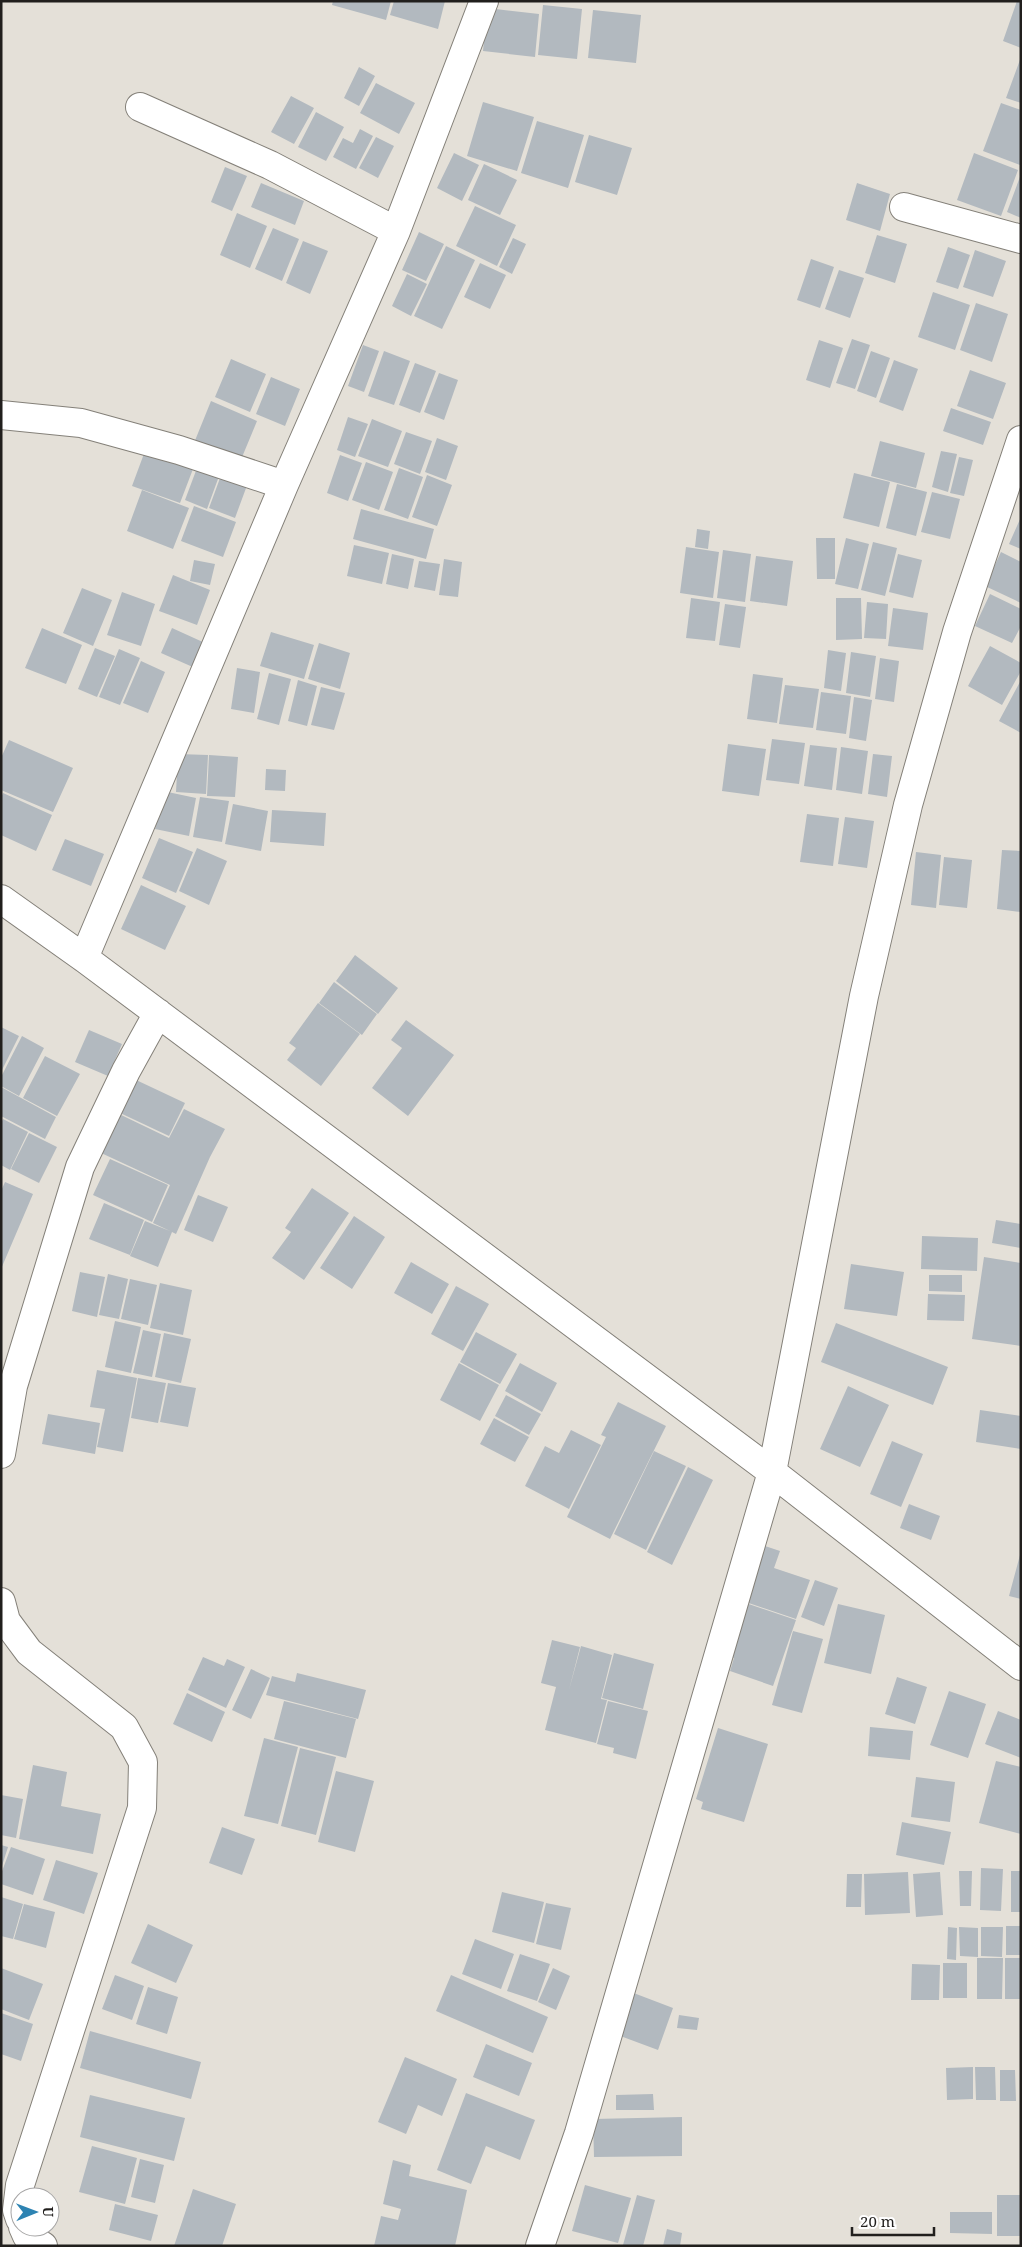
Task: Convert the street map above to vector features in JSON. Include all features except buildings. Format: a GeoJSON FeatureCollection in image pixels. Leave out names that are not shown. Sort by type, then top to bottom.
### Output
{"type":"FeatureCollection","features":[{"type":"Feature","properties":{"kind":"street"},"geometry":{"type":"LineString","coordinates":[[84,958],[284,485],[396,231],[484,1]]}},
{"type":"Feature","properties":{"kind":"street"},"geometry":{"type":"LineString","coordinates":[[140,107],[270,165],[396,231]]}},
{"type":"Feature","properties":{"kind":"street"},"geometry":{"type":"LineString","coordinates":[[904,208],[1021,239]]}},
{"type":"Feature","properties":{"kind":"street"},"geometry":{"type":"LineString","coordinates":[[1,415],[81,423],[179,450],[284,485]]}},
{"type":"Feature","properties":{"kind":"street"},"geometry":{"type":"LineString","coordinates":[[540,2246],[579,2133],[772,1472],[864,996],[908,806],[957,632],[1021,440]]}},
{"type":"Feature","properties":{"kind":"street"},"geometry":{"type":"LineString","coordinates":[[1,899],[84,958],[772,1472],[1021,1666]]}},
{"type":"Feature","properties":{"kind":"street"},"geometry":{"type":"LineString","coordinates":[[1,1454],[13,1386],[80,1167],[126,1071],[158,1013]]}},
{"type":"Feature","properties":{"kind":"street"},"geometry":{"type":"LineString","coordinates":[[1,1602],[6,1621],[29,1652],[124,1727],[143,1762],[142,1808],[20,2187]]}},
{"type":"Feature","properties":{"kind":"street"},"geometry":{"type":"LineString","coordinates":[[29,2237],[43,2246]]}}]}
